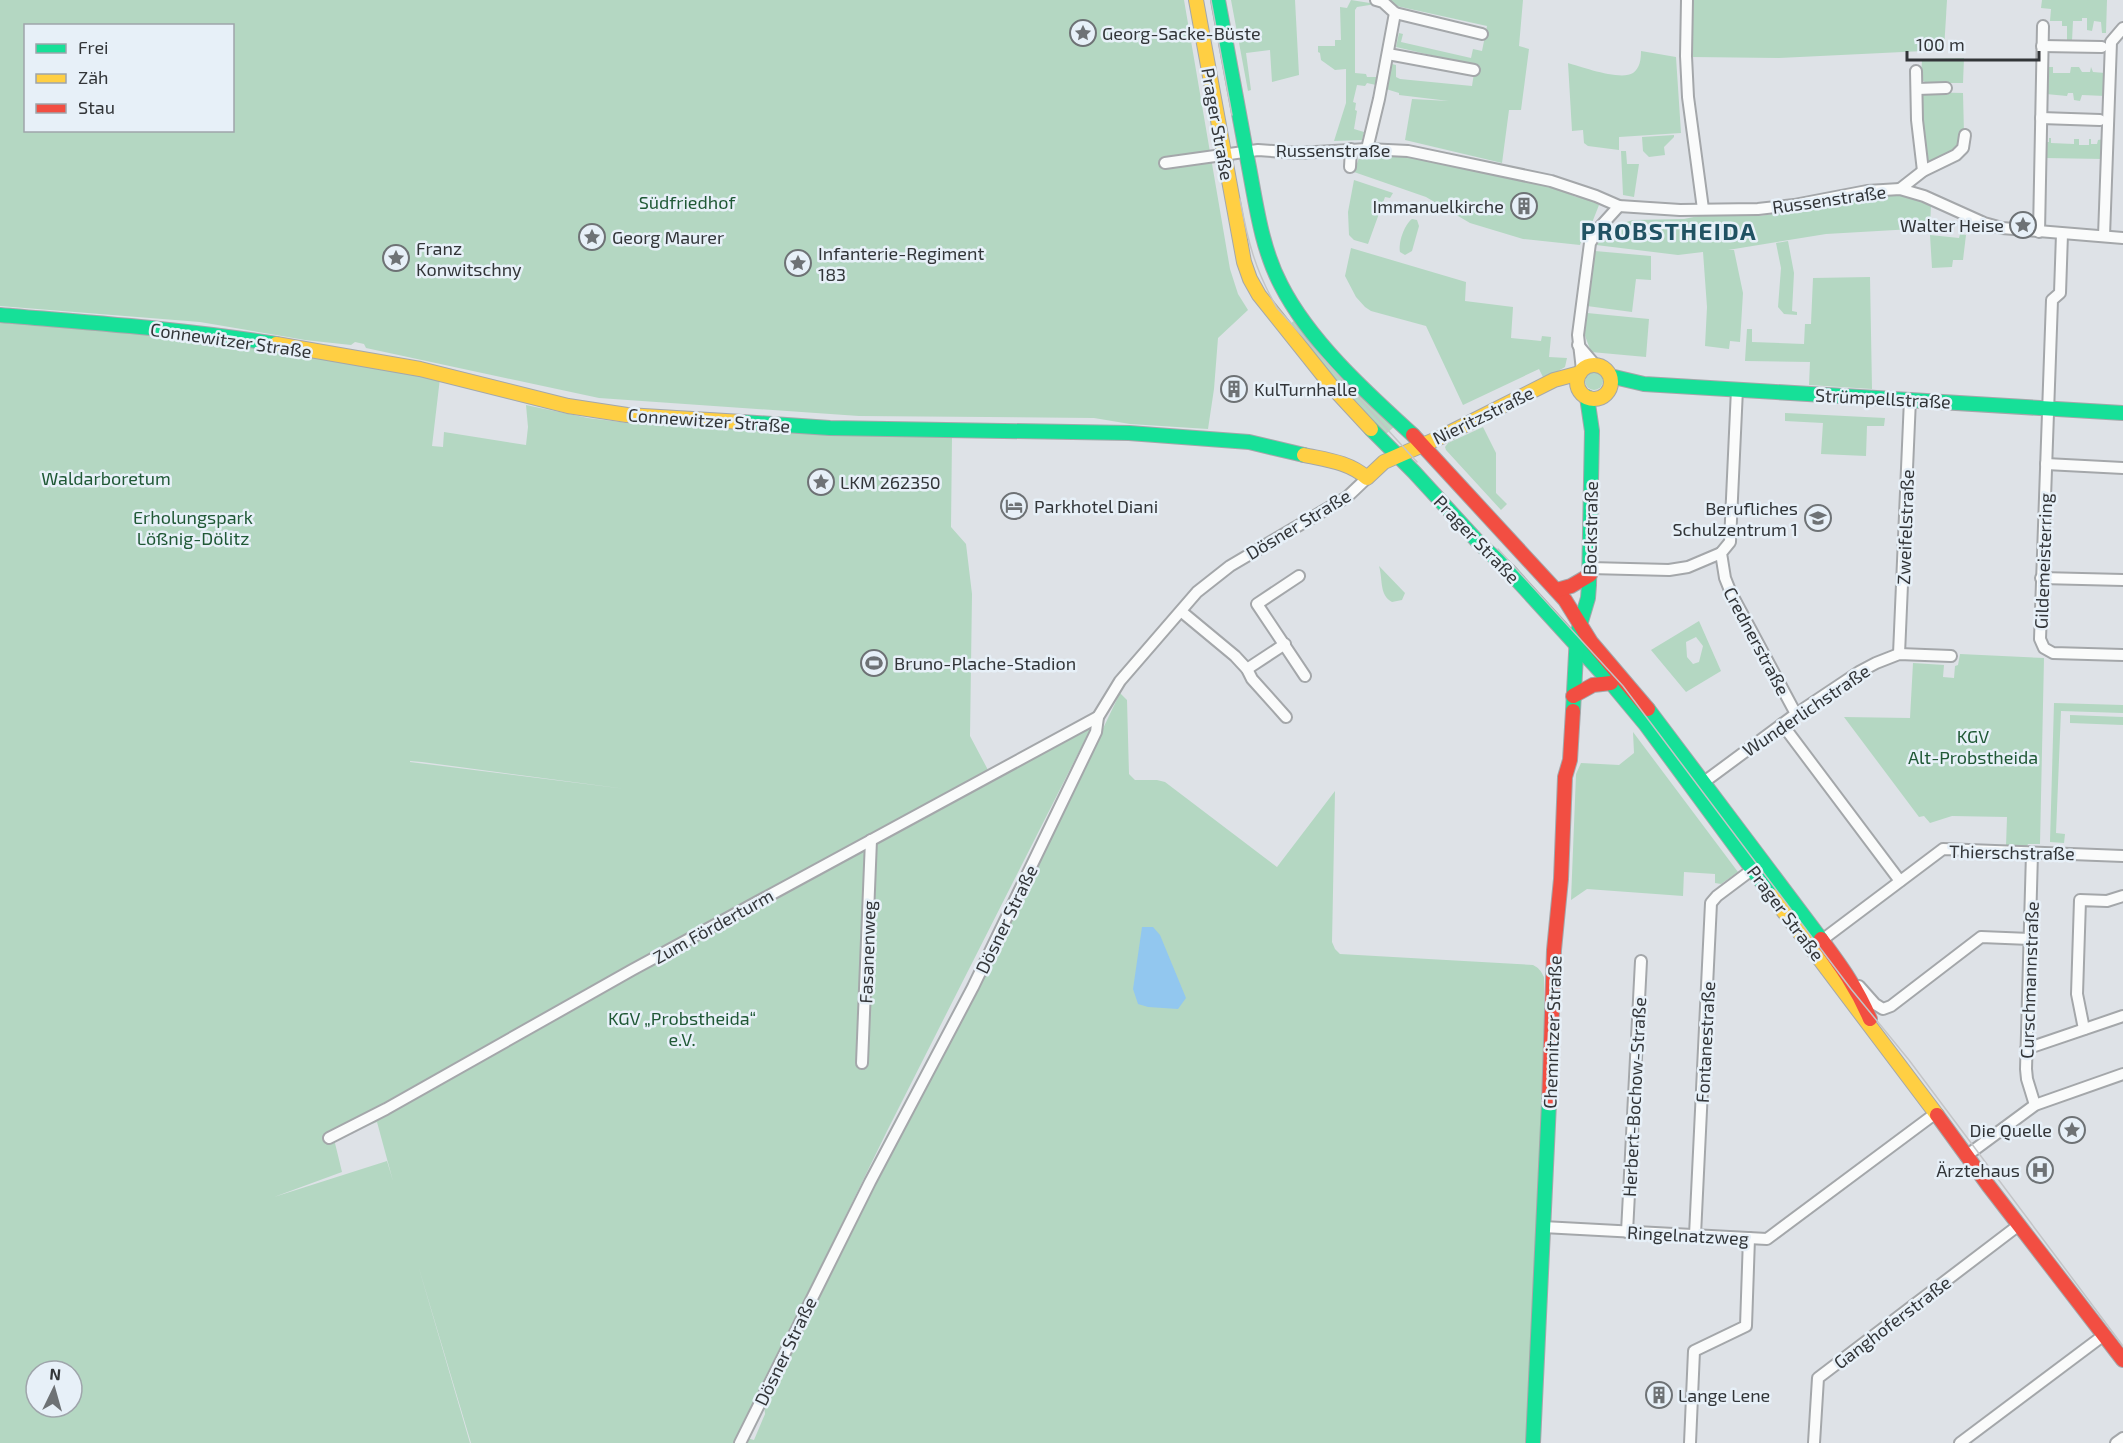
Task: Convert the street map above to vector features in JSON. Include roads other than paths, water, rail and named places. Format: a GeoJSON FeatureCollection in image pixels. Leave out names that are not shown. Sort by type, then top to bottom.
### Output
{"type":"FeatureCollection","features":[{"type":"Feature","properties":{"kind":"main road","name":"Prager Straße"},"geometry":{"type":"LineString","coordinates":[[1196,0],[1244,262],[1250,279],[1271,312],[1334,389],[1382,442],[1508,570],[1635,711],[1966,1156],[2123,1360]]}},
{"type":"Feature","properties":{"kind":"main road","name":"Prager Straße"},"geometry":{"type":"LineString","coordinates":[[1218,0],[1262,234],[1270,262],[1289,300],[1313,334],[1369,395],[1557,590],[1591,642],[1644,703],[1850,978],[1865,1005],[1873,1028]]}},
{"type":"Feature","properties":{"kind":"main road","name":"Connewitzer Straße"},"geometry":{"type":"LineString","coordinates":[[0,315],[98,322],[248,340],[420,369],[568,406],[627,415],[830,428],[1093,431],[1249,442],[1347,465],[1358,470],[1367,478]]}},
{"type":"Feature","properties":{"kind":"main road"},"geometry":{"type":"LineString","coordinates":[[1582,382],[1591,366],[1596,366],[1605,369],[1607,388]]}},
{"type":"Feature","properties":{"kind":"main road","name":"Nieritzstraße"},"geometry":{"type":"LineString","coordinates":[[1418,447],[1554,380],[1582,382]]}},
{"type":"Feature","properties":{"kind":"main road","name":"Strümpellstraße"},"geometry":{"type":"LineString","coordinates":[[1582,382],[1592,399],[1607,388],[1644,384],[2123,413]]}},
{"type":"Feature","properties":{"kind":"main road","name":"Bockstraße"},"geometry":{"type":"LineString","coordinates":[[1580,623],[1588,598],[1590,572],[1592,431],[1582,382]]}},
{"type":"Feature","properties":{"kind":"main road","name":"Bockstraße"},"geometry":{"type":"LineString","coordinates":[[1592,431],[1607,388]]}},
{"type":"Feature","properties":{"kind":"main road"},"geometry":{"type":"LineString","coordinates":[[1367,478],[1384,462],[1418,447]]}},
{"type":"Feature","properties":{"kind":"main road"},"geometry":{"type":"LineString","coordinates":[[1557,590],[1578,582],[1590,572]]}},
{"type":"Feature","properties":{"kind":"main road","name":"Chemnitzer Straße"},"geometry":{"type":"LineString","coordinates":[[1533,1443],[1555,941],[1561,879],[1565,777],[1570,760],[1576,644],[1580,623]]}},
{"type":"Feature","properties":{"kind":"main road"},"geometry":{"type":"LineString","coordinates":[[1573,696],[1593,686],[1611,682]]}},
{"type":"Feature","properties":{"kind":"street"},"geometry":{"type":"LineString","coordinates":[[1376,0],[1383,2],[1395,13],[1482,34]]}},
{"type":"Feature","properties":{"kind":"street"},"geometry":{"type":"LineString","coordinates":[[1688,0],[1686,56],[1688,97],[1703,209]]}},
{"type":"Feature","properties":{"kind":"street"},"geometry":{"type":"LineString","coordinates":[[1367,149],[1395,13]]}},
{"type":"Feature","properties":{"kind":"street"},"geometry":{"type":"LineString","coordinates":[[2039,232],[2043,26]]}},
{"type":"Feature","properties":{"kind":"street"},"geometry":{"type":"LineString","coordinates":[[2104,236],[2111,42],[2123,28]]}},
{"type":"Feature","properties":{"kind":"street"},"geometry":{"type":"LineString","coordinates":[[2042,46],[2102,48]]}},
{"type":"Feature","properties":{"kind":"street"},"geometry":{"type":"LineString","coordinates":[[1388,54],[1474,70]]}},
{"type":"Feature","properties":{"kind":"street"},"geometry":{"type":"LineString","coordinates":[[1916,71],[1917,120],[1923,171]]}},
{"type":"Feature","properties":{"kind":"street"},"geometry":{"type":"LineString","coordinates":[[1917,88],[1946,88]]}},
{"type":"Feature","properties":{"kind":"street"},"geometry":{"type":"LineString","coordinates":[[2041,118],[2100,120]]}},
{"type":"Feature","properties":{"kind":"street"},"geometry":{"type":"LineString","coordinates":[[1900,189],[1923,171],[1956,155],[1963,147],[1965,135]]}},
{"type":"Feature","properties":{"kind":"street","name":"Russenstraße"},"geometry":{"type":"LineString","coordinates":[[1165,163],[1262,150],[1299,153],[1367,149],[1408,151],[1551,182],[1619,206],[1680,210],[1758,209],[1794,205],[1866,191],[1900,189],[1924,196],[1984,223],[2002,228],[2123,238]]}},
{"type":"Feature","properties":{"kind":"street"},"geometry":{"type":"LineString","coordinates":[[1350,167],[1351,150]]}},
{"type":"Feature","properties":{"kind":"street"},"geometry":{"type":"LineString","coordinates":[[1582,382],[1578,345],[1590,243],[1600,227],[1619,206]]}},
{"type":"Feature","properties":{"kind":"street","name":"Gildemeisterring"},"geometry":{"type":"LineString","coordinates":[[2062,234],[2060,293],[2052,300],[2040,639],[2044,648],[2053,653],[2123,655]]}},
{"type":"Feature","properties":{"kind":"street"},"geometry":{"type":"LineString","coordinates":[[1578,345],[1596,366]]}},
{"type":"Feature","properties":{"kind":"street"},"geometry":{"type":"LineString","coordinates":[[1590,572],[1668,570],[1688,567],[1721,553],[1730,542],[1737,389]]}},
{"type":"Feature","properties":{"kind":"street","name":"Zweifelstraße"},"geometry":{"type":"LineString","coordinates":[[1899,654],[1910,399]]}},
{"type":"Feature","properties":{"kind":"street"},"geometry":{"type":"LineString","coordinates":[[2046,464],[2123,468]]}},
{"type":"Feature","properties":{"kind":"street","name":"Dösner Straße"},"geometry":{"type":"LineString","coordinates":[[740,1443],[874,1172],[973,987],[1096,732],[1098,717],[1120,681],[1197,592],[1230,566],[1347,497],[1367,478]]}},
{"type":"Feature","properties":{"kind":"street","name":"Crednerstraße"},"geometry":{"type":"LineString","coordinates":[[1721,553],[1725,578],[1731,593],[1796,714]]}},
{"type":"Feature","properties":{"kind":"street"},"geometry":{"type":"LineString","coordinates":[[1299,576],[1257,604],[1305,676]]}},
{"type":"Feature","properties":{"kind":"street"},"geometry":{"type":"LineString","coordinates":[[2041,578],[2123,580]]}},
{"type":"Feature","properties":{"kind":"street"},"geometry":{"type":"LineString","coordinates":[[1182,612],[1235,656],[1286,717]]}},
{"type":"Feature","properties":{"kind":"street"},"geometry":{"type":"LineString","coordinates":[[1247,669],[1285,644]]}},
{"type":"Feature","properties":{"kind":"street","name":"Wunderlichstraße"},"geometry":{"type":"LineString","coordinates":[[1704,782],[1796,714],[1876,663],[1899,654],[1951,657]]}},
{"type":"Feature","properties":{"kind":"street","name":"Zum Förderturm"},"geometry":{"type":"LineString","coordinates":[[329,1138],[386,1109],[632,970],[1098,717]]}},
{"type":"Feature","properties":{"kind":"street","name":"Crednerstraße"},"geometry":{"type":"LineString","coordinates":[[1782,724],[1900,881]]}},
{"type":"Feature","properties":{"kind":"street","name":"Fasanenweg"},"geometry":{"type":"LineString","coordinates":[[862,1063],[871,840]]}},
{"type":"Feature","properties":{"kind":"street","name":"Thierschstraße"},"geometry":{"type":"LineString","coordinates":[[1822,940],[1943,849],[2123,856]]}},
{"type":"Feature","properties":{"kind":"street","name":"Curschmannstraße"},"geometry":{"type":"LineString","coordinates":[[2032,853],[2026,1049],[2027,1079],[2036,1105]]}},
{"type":"Feature","properties":{"kind":"street","name":"Fontanestraße"},"geometry":{"type":"LineString","coordinates":[[1695,1235],[1711,903],[1753,869]]}},
{"type":"Feature","properties":{"kind":"street"},"geometry":{"type":"LineString","coordinates":[[2084,1029],[2077,994],[2080,900],[2107,901],[2123,896]]}},
{"type":"Feature","properties":{"kind":"street"},"geometry":{"type":"LineString","coordinates":[[1850,978],[1875,1004],[1883,1009],[1891,1006],[1981,937],[2030,939]]}},
{"type":"Feature","properties":{"kind":"street","name":"Herbert-Bochow-Straße"},"geometry":{"type":"LineString","coordinates":[[1627,1232],[1641,961]]}},
{"type":"Feature","properties":{"kind":"street"},"geometry":{"type":"LineString","coordinates":[[2026,1049],[2123,1016]]}},
{"type":"Feature","properties":{"kind":"street"},"geometry":{"type":"LineString","coordinates":[[1966,1156],[2036,1105],[2123,1074]]}},
{"type":"Feature","properties":{"kind":"street","name":"Ringelnatzweg"},"geometry":{"type":"LineString","coordinates":[[1543,1227],[1767,1239],[1935,1113]]}},
{"type":"Feature","properties":{"kind":"street","name":"Ganghoferstraße"},"geometry":{"type":"LineString","coordinates":[[1814,1443],[1818,1378],[2019,1226]]}},
{"type":"Feature","properties":{"kind":"street"},"geometry":{"type":"LineString","coordinates":[[1690,1443],[1694,1351],[1746,1326],[1749,1238]]}},
{"type":"Feature","properties":{"kind":"street"},"geometry":{"type":"LineString","coordinates":[[1960,1443],[2104,1335]]}},
{"type":"Feature","properties":{"kind":"street"},"geometry":{"type":"LineString","coordinates":[[2116,1443],[2123,1438]]}},
{"type":"Feature","properties":{"kind":"water"},"geometry":{"type":"Polygon","coordinates":[[[1142,927],[1153,927],[1160,935],[1186,998],[1178,1009],[1138,1004],[1133,989],[1142,927]]]}},
{"type":"Feature","properties":{"kind":"tram line"},"geometry":{"type":"LineString","coordinates":[[1211,0],[1232,115]]}},
{"type":"Feature","properties":{"kind":"tram line"},"geometry":{"type":"LineString","coordinates":[[1240,199],[1253,255],[1277,308],[1417,462]]}},
{"type":"Feature","properties":{"kind":"tram line"},"geometry":{"type":"LineString","coordinates":[[1498,549],[1623,686],[1851,989],[1909,1060],[2123,1346]]}},
{"type":"Feature","properties":{"kind":"place","name":"Georg-Sacke-Büste"},"geometry":{"type":"Point","coordinates":[1083,33]}},
{"type":"Feature","properties":{"kind":"place","name":"Immanuelkirche"},"geometry":{"type":"Point","coordinates":[1524,206]}},
{"type":"Feature","properties":{"kind":"place","name":"Walter Heise"},"geometry":{"type":"Point","coordinates":[2023,225]}},
{"type":"Feature","properties":{"kind":"place","name":"Georg Maurer"},"geometry":{"type":"Point","coordinates":[592,237]}},
{"type":"Feature","properties":{"kind":"place","name":"Franz Konwitschny"},"geometry":{"type":"Point","coordinates":[396,258]}},
{"type":"Feature","properties":{"kind":"place","name":"Infanterie-Regiment 183"},"geometry":{"type":"Point","coordinates":[798,263]}},
{"type":"Feature","properties":{"kind":"place","name":"KulTurnhalle"},"geometry":{"type":"Point","coordinates":[1234,389]}},
{"type":"Feature","properties":{"kind":"place","name":"LKM 262350"},"geometry":{"type":"Point","coordinates":[821,482]}},
{"type":"Feature","properties":{"kind":"place","name":"Parkhotel Diani"},"geometry":{"type":"Point","coordinates":[1014,506]}},
{"type":"Feature","properties":{"kind":"place","name":"Berufliches Schulzentrum 1"},"geometry":{"type":"Point","coordinates":[1818,518]}},
{"type":"Feature","properties":{"kind":"place","name":"Bruno-Plache-Stadion"},"geometry":{"type":"Point","coordinates":[874,663]}},
{"type":"Feature","properties":{"kind":"place","name":"Die Quelle"},"geometry":{"type":"Point","coordinates":[2072,1130]}},
{"type":"Feature","properties":{"kind":"place","name":"Ärztehaus"},"geometry":{"type":"Point","coordinates":[2040,1170]}},
{"type":"Feature","properties":{"kind":"place","name":"Lange Lene"},"geometry":{"type":"Point","coordinates":[1659,1395]}},
{"type":"Feature","properties":{"kind":"district","name":"PROBSTHEIDA"},"geometry":{"type":"Point","coordinates":[1669,230]}},
{"type":"Feature","properties":{"kind":"park label","name":"Südfriedhof"},"geometry":{"type":"Point","coordinates":[687,202]}},
{"type":"Feature","properties":{"kind":"park label","name":"Waldarboretum"},"geometry":{"type":"Point","coordinates":[106,478]}},
{"type":"Feature","properties":{"kind":"park label","name":"Erholungspark Lößnig-Dölitz"},"geometry":{"type":"Point","coordinates":[193,527]}},
{"type":"Feature","properties":{"kind":"park label","name":"KGV Alt-Probstheida"},"geometry":{"type":"Point","coordinates":[1973,746]}},
{"type":"Feature","properties":{"kind":"park label","name":"KGV „Probstheida“ e.V."},"geometry":{"type":"Point","coordinates":[682,1028]}}]}
